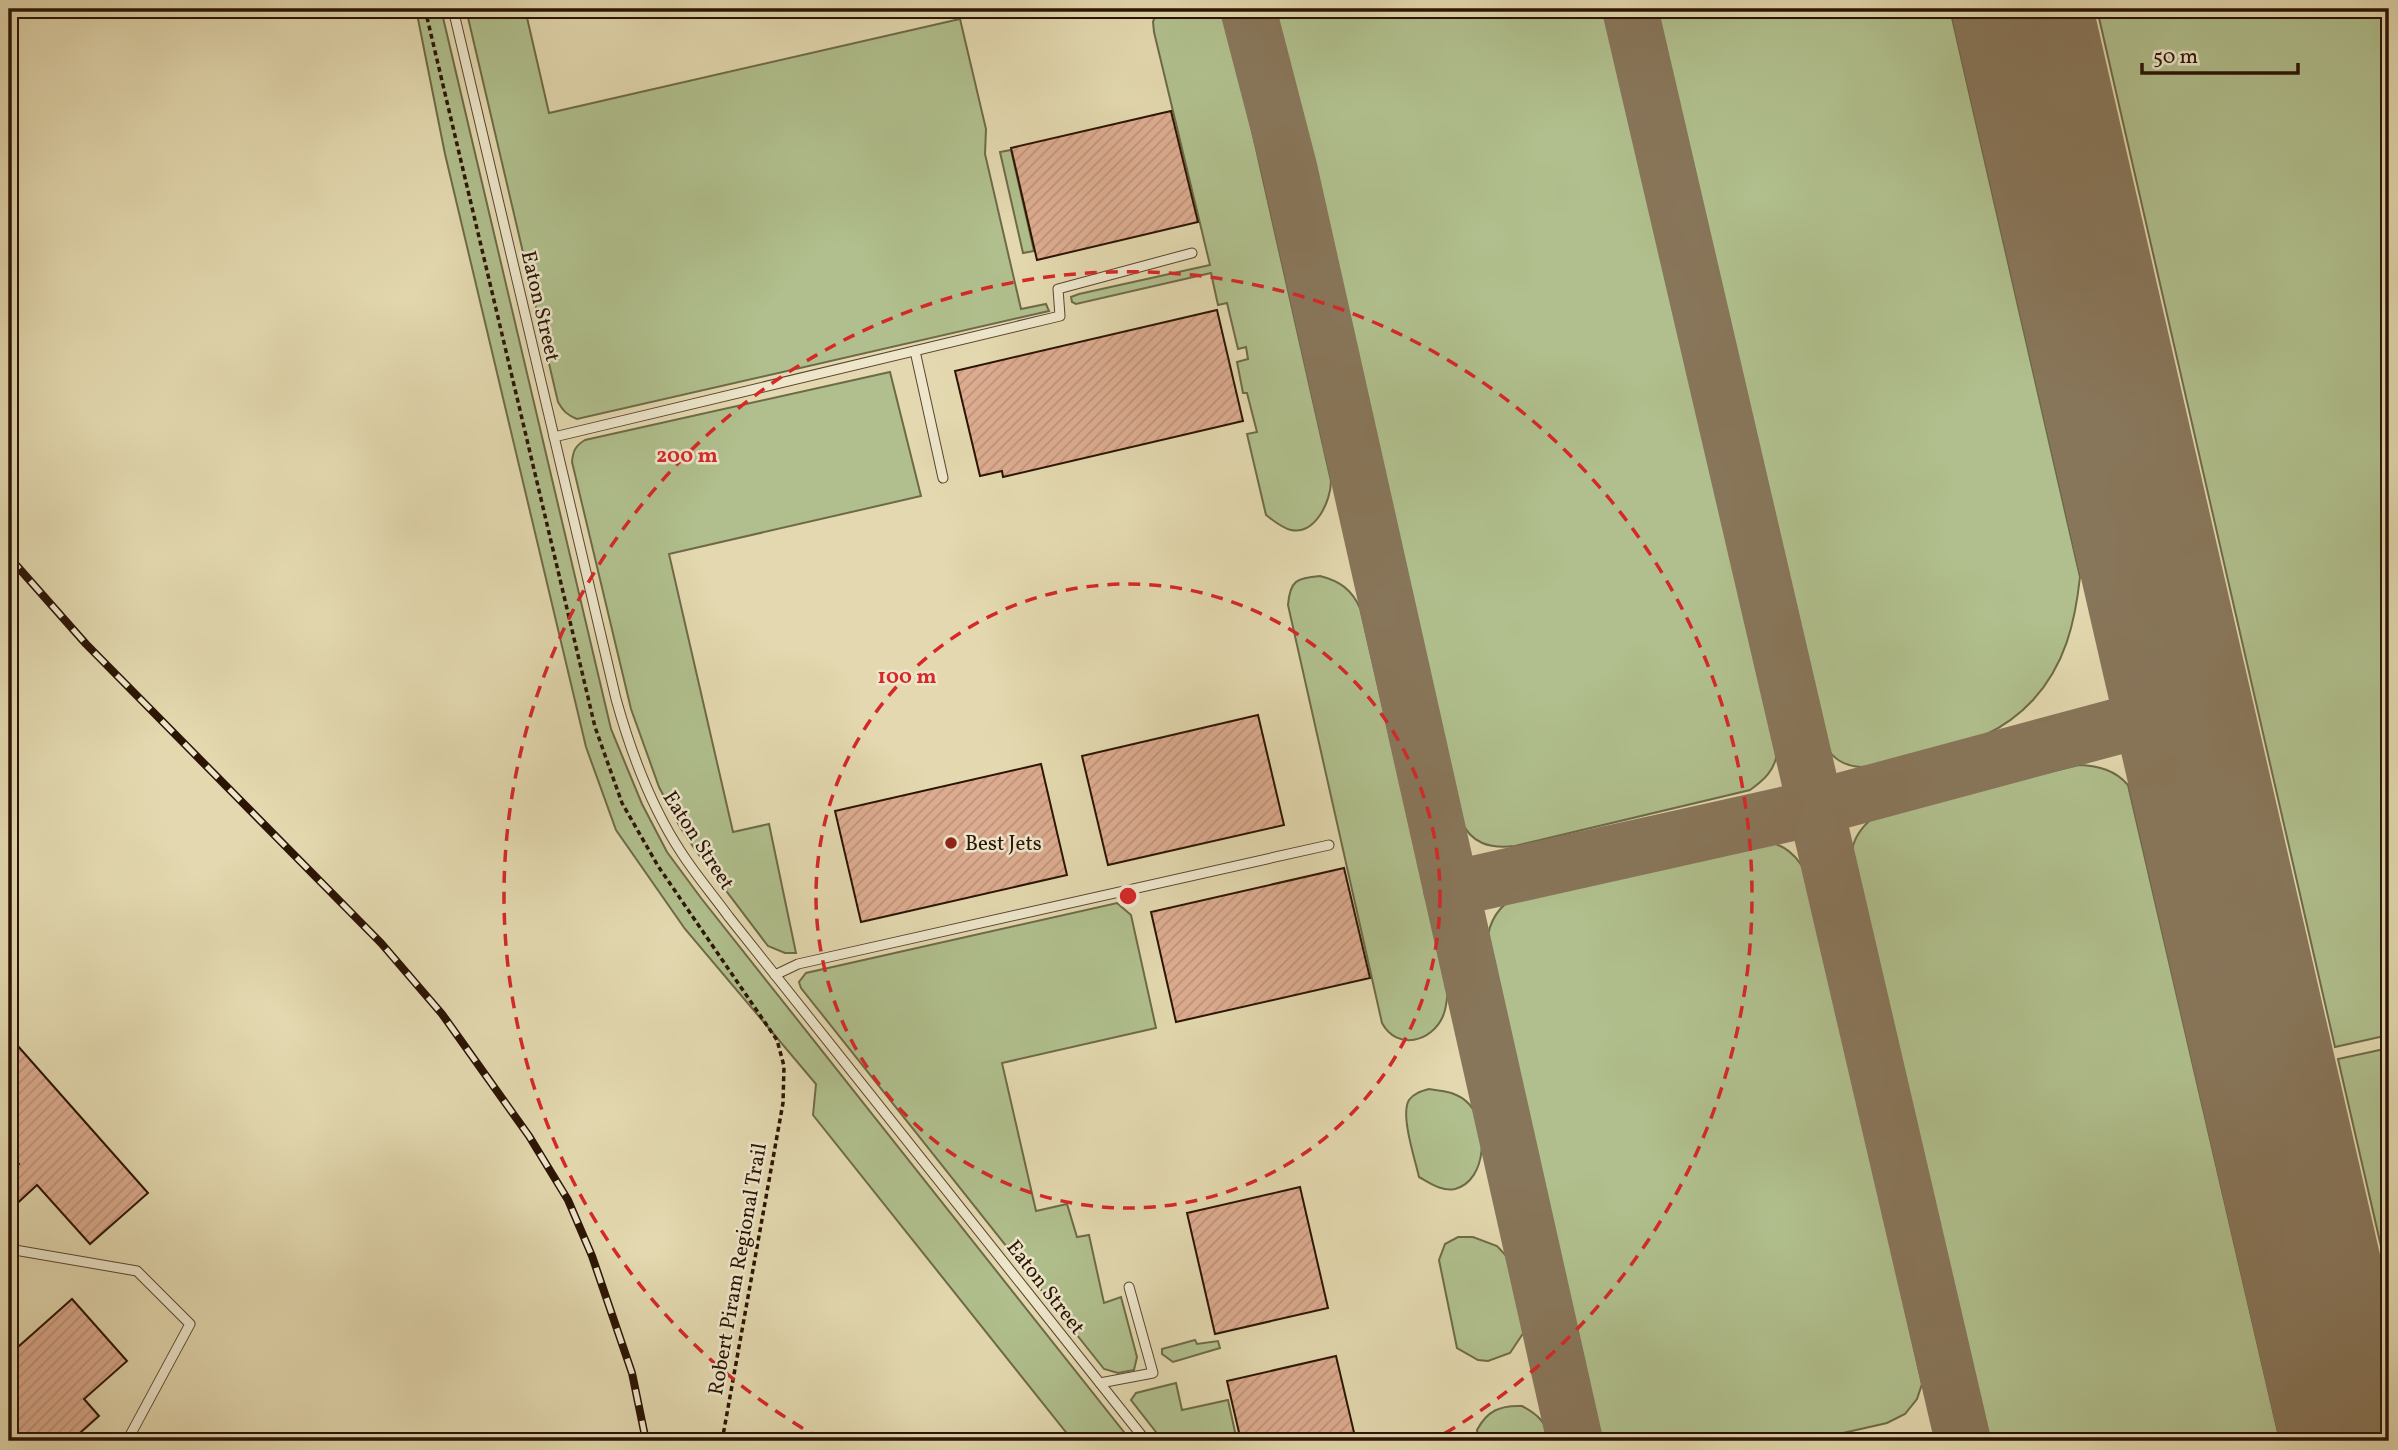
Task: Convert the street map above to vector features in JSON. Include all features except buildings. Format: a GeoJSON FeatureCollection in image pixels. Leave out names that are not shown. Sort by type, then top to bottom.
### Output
{"type":"FeatureCollection","features":[{"type":"Feature","properties":{"kind":"lane","name":"Eaton Street"},"geometry":{"type":"LineString","coordinates":[[453,9],[616,699],[629,745],[648,793],[681,852],[775,975],[1146,1441]]}},
{"type":"Feature","properties":{"kind":"lane"},"geometry":{"type":"LineString","coordinates":[[554,437],[1060,316],[1058,289],[1192,253]]}},
{"type":"Feature","properties":{"kind":"lane"},"geometry":{"type":"LineString","coordinates":[[915,351],[943,478]]}},
{"type":"Feature","properties":{"kind":"lane"},"geometry":{"type":"LineString","coordinates":[[775,975],[798,964],[1329,845]]}},
{"type":"Feature","properties":{"kind":"lane"},"geometry":{"type":"LineString","coordinates":[[9,1249],[137,1272],[190,1324],[127,1441]]}},
{"type":"Feature","properties":{"kind":"lane"},"geometry":{"type":"LineString","coordinates":[[1100,1383],[1153,1373],[1129,1287]]}},
{"type":"Feature","properties":{"kind":"path","name":"Robert Piram Regional Trail"},"geometry":{"type":"LineString","coordinates":[[722,1440],[783,1103]]}},
{"type":"Feature","properties":{"kind":"green space"},"geometry":{"type":"Polygon","coordinates":[[[416,9],[441,9],[611,729],[642,804],[667,852],[701,898],[1131,1441],[1073,1441],[813,1115],[816,1084],[685,929],[616,830],[586,747],[445,154],[416,9]]]}},
{"type":"Feature","properties":{"kind":"green space"},"geometry":{"type":"Polygon","coordinates":[[[466,9],[525,9],[549,113],[960,19],[986,129],[985,154],[1021,309],[1046,304],[1049,311],[577,419],[566,412],[558,402],[466,9]]]}},
{"type":"Feature","properties":{"kind":"green space"},"geometry":{"type":"Polygon","coordinates":[[[1158,9],[1222,9],[1227,20],[1331,481],[1325,506],[1315,522],[1300,530],[1284,528],[1266,515],[1247,434],[1257,432],[1247,393],[1243,393],[1237,362],[1248,359],[1246,347],[1238,349],[1227,303],[1218,305],[1211,273],[1076,304],[1072,302],[1071,297],[1079,294],[1210,265],[1154,32],[1153,22],[1158,9]]]}},
{"type":"Feature","properties":{"kind":"green space"},"geometry":{"type":"Polygon","coordinates":[[[1271,9],[1607,9],[1777,754],[1768,775],[1750,790],[1515,846],[1497,847],[1482,843],[1464,827],[1271,9]]]}},
{"type":"Feature","properties":{"kind":"green space"},"geometry":{"type":"Polygon","coordinates":[[[1657,9],[1950,9],[2080,577],[2067,643],[2044,687],[2022,710],[1985,735],[1942,749],[1864,767],[1842,762],[1828,750],[1657,9]]]}},
{"type":"Feature","properties":{"kind":"green space"},"geometry":{"type":"Polygon","coordinates":[[[2097,9],[2389,9],[2389,1035],[2335,1047],[2097,9]]]}},
{"type":"Feature","properties":{"kind":"green space"},"geometry":{"type":"Polygon","coordinates":[[[1011,150],[1034,251],[1023,253],[1000,152],[1011,150]]]}},
{"type":"Feature","properties":{"kind":"green space"},"geometry":{"type":"Polygon","coordinates":[[[890,372],[921,496],[669,554],[733,832],[769,824],[796,953],[785,953],[768,946],[696,851],[659,787],[631,709],[572,458],[577,447],[585,440],[890,372]]]}},
{"type":"Feature","properties":{"kind":"green space"},"geometry":{"type":"Polygon","coordinates":[[[1320,576],[1344,587],[1360,608],[1448,988],[1445,1009],[1438,1025],[1423,1037],[1414,1040],[1396,1037],[1388,1032],[1382,1023],[1288,605],[1296,582],[1320,576]]]}},
{"type":"Feature","properties":{"kind":"green space"},"geometry":{"type":"Polygon","coordinates":[[[2079,765],[2106,770],[2128,785],[2280,1441],[1987,1441],[1852,850],[1861,830],[1878,813],[2079,765]]]}},
{"type":"Feature","properties":{"kind":"green space"},"geometry":{"type":"Polygon","coordinates":[[[1757,840],[1789,851],[1800,863],[1809,880],[1922,1384],[1917,1399],[1905,1414],[1887,1423],[1808,1441],[1601,1441],[1487,942],[1490,927],[1500,909],[1517,896],[1757,840]]]}},
{"type":"Feature","properties":{"kind":"green space"},"geometry":{"type":"Polygon","coordinates":[[[1117,903],[1131,915],[1156,1028],[1002,1063],[1036,1211],[1067,1204],[1077,1237],[1089,1235],[1104,1303],[1121,1297],[1137,1357],[1134,1370],[1118,1373],[1104,1369],[801,988],[799,982],[806,973],[1117,903]]]}},
{"type":"Feature","properties":{"kind":"green space"},"geometry":{"type":"Polygon","coordinates":[[[2389,1048],[2389,1281],[2338,1059],[2389,1048]]]}},
{"type":"Feature","properties":{"kind":"green space"},"geometry":{"type":"Polygon","coordinates":[[[1429,1089],[1450,1093],[1465,1100],[1475,1113],[1479,1125],[1482,1151],[1479,1164],[1466,1184],[1455,1189],[1441,1188],[1419,1177],[1407,1126],[1407,1107],[1413,1096],[1429,1089]]]}},
{"type":"Feature","properties":{"kind":"green space"},"geometry":{"type":"Polygon","coordinates":[[[1458,1237],[1473,1237],[1497,1246],[1512,1262],[1524,1316],[1524,1332],[1510,1353],[1488,1361],[1478,1360],[1457,1348],[1439,1260],[1445,1244],[1458,1237]]]}},
{"type":"Feature","properties":{"kind":"green space"},"geometry":{"type":"Polygon","coordinates":[[[1195,1340],[1197,1344],[1218,1341],[1220,1348],[1173,1362],[1162,1354],[1162,1349],[1195,1340]]]}},
{"type":"Feature","properties":{"kind":"green space"},"geometry":{"type":"Polygon","coordinates":[[[1176,1383],[1182,1410],[1228,1400],[1237,1441],[1163,1441],[1131,1400],[1136,1393],[1176,1383]]]}},
{"type":"Feature","properties":{"kind":"green space"},"geometry":{"type":"Polygon","coordinates":[[[1522,1406],[1541,1420],[1552,1441],[1479,1441],[1477,1430],[1485,1418],[1501,1408],[1522,1406]]]}},
{"type":"Feature","properties":{"kind":"taxiway"},"geometry":{"type":"LineString","coordinates":[[1248,9],[1289,167],[1575,1441]]}},
{"type":"Feature","properties":{"kind":"taxiway"},"geometry":{"type":"LineString","coordinates":[[1630,9],[1963,1441]]}},
{"type":"Feature","properties":{"kind":"taxiway"},"geometry":{"type":"LineString","coordinates":[[1451,889],[1814,808],[2182,709]]}},
{"type":"Feature","properties":{"kind":"runway"},"geometry":{"type":"LineString","coordinates":[[2022,9],[2351,1441]]}},
{"type":"Feature","properties":{"kind":"railway"},"geometry":{"type":"LineString","coordinates":[[9,557],[86,644],[381,943],[442,1014],[529,1136],[568,1200],[592,1256],[632,1373],[646,1441]]}},
{"type":"Feature","properties":{"kind":"place","name":"Best Jets"},"geometry":{"type":"Point","coordinates":[951,843]}}]}
